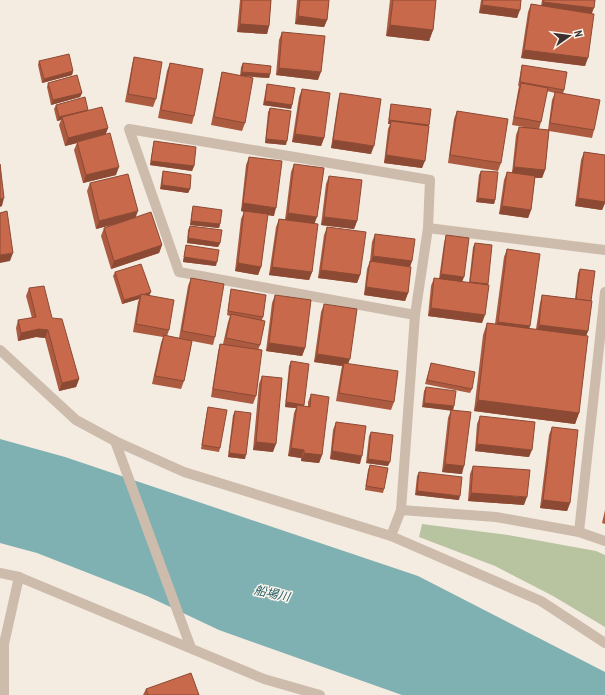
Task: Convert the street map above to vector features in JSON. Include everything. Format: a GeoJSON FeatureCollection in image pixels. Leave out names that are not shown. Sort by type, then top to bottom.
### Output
{"type":"FeatureCollection","features":[{"type":"Feature","properties":{"kind":"street"},"geometry":{"type":"LineString","coordinates":[[391,536],[401,510],[415,315],[428,228],[430,180],[129,129],[179,272],[415,315]]}},
{"type":"Feature","properties":{"kind":"street"},"geometry":{"type":"LineString","coordinates":[[428,228],[605,250]]}},
{"type":"Feature","properties":{"kind":"street"},"geometry":{"type":"LineString","coordinates":[[578,532],[605,292]]}},
{"type":"Feature","properties":{"kind":"street"},"geometry":{"type":"LineString","coordinates":[[0,350],[76,420],[115,441],[184,472],[391,536],[541,601],[605,643]]}},
{"type":"Feature","properties":{"kind":"street"},"geometry":{"type":"LineString","coordinates":[[115,441],[191,648]]}},
{"type":"Feature","properties":{"kind":"street"},"geometry":{"type":"LineString","coordinates":[[401,510],[496,517],[578,532],[605,541]]}},
{"type":"Feature","properties":{"kind":"street"},"geometry":{"type":"LineString","coordinates":[[0,574],[19,577],[264,679],[320,695]]}},
{"type":"Feature","properties":{"kind":"street"},"geometry":{"type":"LineString","coordinates":[[4,695],[4,644],[19,577]]}},
{"type":"Feature","properties":{"kind":"green space"},"geometry":{"type":"Polygon","coordinates":[[[422,524],[508,535],[596,551],[605,555],[605,627],[553,596],[495,566],[419,537],[422,524]]]}},
{"type":"Feature","properties":{"kind":"water","name":"船場川"},"geometry":{"type":"Polygon","coordinates":[[[0,439],[65,457],[418,576],[605,672],[605,695],[402,695],[219,630],[147,596],[37,553],[0,543],[0,439]]]}},
{"type":"Feature","properties":{"kind":"building"},"geometry":{"type":"Polygon","coordinates":[[[242,0],[271,0],[269,26],[240,24],[242,0]]]}},
{"type":"Feature","properties":{"kind":"building"},"geometry":{"type":"Polygon","coordinates":[[[300,0],[329,0],[327,20],[298,16],[300,0]]]}},
{"type":"Feature","properties":{"kind":"building"},"geometry":{"type":"Polygon","coordinates":[[[393,0],[436,0],[433,30],[390,25],[393,0]]]}},
{"type":"Feature","properties":{"kind":"building"},"geometry":{"type":"Polygon","coordinates":[[[483,0],[521,0],[520,10],[482,5],[483,0]]]}},
{"type":"Feature","properties":{"kind":"building"},"geometry":{"type":"Polygon","coordinates":[[[544,0],[595,0],[594,8],[543,2],[544,0]]]}},
{"type":"Feature","properties":{"kind":"building"},"geometry":{"type":"Polygon","coordinates":[[[531,4],[594,14],[588,58],[524,50],[531,4]]]}},
{"type":"Feature","properties":{"kind":"building"},"geometry":{"type":"Polygon","coordinates":[[[282,32],[325,36],[321,72],[279,68],[282,32]]]}},
{"type":"Feature","properties":{"kind":"building"},"geometry":{"type":"Polygon","coordinates":[[[69,54],[73,71],[44,79],[39,61],[69,54]]]}},
{"type":"Feature","properties":{"kind":"building"},"geometry":{"type":"Polygon","coordinates":[[[134,57],[162,62],[156,99],[128,94],[134,57]]]}},
{"type":"Feature","properties":{"kind":"building"},"geometry":{"type":"Polygon","coordinates":[[[170,63],[203,69],[194,116],[161,110],[170,63]]]}},
{"type":"Feature","properties":{"kind":"building"},"geometry":{"type":"Polygon","coordinates":[[[243,63],[271,66],[270,74],[242,72],[243,63]]]}},
{"type":"Feature","properties":{"kind":"building"},"geometry":{"type":"Polygon","coordinates":[[[522,65],[567,72],[564,90],[520,82],[522,65]]]}},
{"type":"Feature","properties":{"kind":"building"},"geometry":{"type":"Polygon","coordinates":[[[222,72],[253,78],[245,123],[214,117],[222,72]]]}},
{"type":"Feature","properties":{"kind":"building"},"geometry":{"type":"Polygon","coordinates":[[[77,75],[82,93],[53,100],[48,83],[77,75]]]}},
{"type":"Feature","properties":{"kind":"building"},"geometry":{"type":"Polygon","coordinates":[[[521,83],[548,88],[541,122],[514,117],[521,83]]]}},
{"type":"Feature","properties":{"kind":"building"},"geometry":{"type":"Polygon","coordinates":[[[267,84],[295,88],[292,105],[265,101],[267,84]]]}},
{"type":"Feature","properties":{"kind":"building"},"geometry":{"type":"Polygon","coordinates":[[[302,89],[330,93],[324,138],[295,134],[302,89]]]}},
{"type":"Feature","properties":{"kind":"building"},"geometry":{"type":"Polygon","coordinates":[[[555,92],[600,100],[594,130],[550,123],[555,92]]]}},
{"type":"Feature","properties":{"kind":"building"},"geometry":{"type":"Polygon","coordinates":[[[340,93],[381,99],[374,146],[333,140],[340,93]]]}},
{"type":"Feature","properties":{"kind":"building"},"geometry":{"type":"Polygon","coordinates":[[[85,97],[88,110],[59,117],[56,105],[85,97]]]}},
{"type":"Feature","properties":{"kind":"building"},"geometry":{"type":"Polygon","coordinates":[[[391,104],[431,109],[429,125],[389,120],[391,104]]]}},
{"type":"Feature","properties":{"kind":"building"},"geometry":{"type":"Polygon","coordinates":[[[102,107],[108,128],[68,138],[62,117],[102,107]]]}},
{"type":"Feature","properties":{"kind":"building"},"geometry":{"type":"Polygon","coordinates":[[[270,108],[291,111],[287,141],[266,139],[270,108]]]}},
{"type":"Feature","properties":{"kind":"building"},"geometry":{"type":"Polygon","coordinates":[[[457,111],[508,119],[501,163],[450,155],[457,111]]]}},
{"type":"Feature","properties":{"kind":"building"},"geometry":{"type":"Polygon","coordinates":[[[391,121],[429,126],[425,161],[386,155],[391,121]]]}},
{"type":"Feature","properties":{"kind":"building"},"geometry":{"type":"Polygon","coordinates":[[[519,127],[549,130],[545,170],[514,167],[519,127]]]}},
{"type":"Feature","properties":{"kind":"building"},"geometry":{"type":"Polygon","coordinates":[[[110,133],[119,167],[86,175],[77,142],[110,133]]]}},
{"type":"Feature","properties":{"kind":"building"},"geometry":{"type":"Polygon","coordinates":[[[154,141],[196,147],[194,166],[151,161],[154,141]]]}},
{"type":"Feature","properties":{"kind":"building"},"geometry":{"type":"Polygon","coordinates":[[[584,152],[605,155],[605,202],[578,198],[584,152]]]}},
{"type":"Feature","properties":{"kind":"building"},"geometry":{"type":"Polygon","coordinates":[[[249,157],[282,161],[276,208],[243,203],[249,157]]]}},
{"type":"Feature","properties":{"kind":"building"},"geometry":{"type":"Polygon","coordinates":[[[0,164],[4,198],[0,199],[0,164]]]}},
{"type":"Feature","properties":{"kind":"building"},"geometry":{"type":"Polygon","coordinates":[[[294,164],[324,168],[317,217],[288,213],[294,164]]]}},
{"type":"Feature","properties":{"kind":"building"},"geometry":{"type":"Polygon","coordinates":[[[163,171],[191,175],[190,189],[162,185],[163,171]]]}},
{"type":"Feature","properties":{"kind":"building"},"geometry":{"type":"Polygon","coordinates":[[[481,171],[498,172],[495,200],[478,198],[481,171]]]}},
{"type":"Feature","properties":{"kind":"building"},"geometry":{"type":"Polygon","coordinates":[[[507,172],[535,176],[531,210],[502,206],[507,172]]]}},
{"type":"Feature","properties":{"kind":"building"},"geometry":{"type":"Polygon","coordinates":[[[128,174],[138,211],[99,221],[90,183],[128,174]]]}},
{"type":"Feature","properties":{"kind":"building"},"geometry":{"type":"Polygon","coordinates":[[[329,176],[362,180],[357,221],[324,217],[329,176]]]}},
{"type":"Feature","properties":{"kind":"building"},"geometry":{"type":"Polygon","coordinates":[[[193,206],[222,210],[220,224],[191,221],[193,206]]]}},
{"type":"Feature","properties":{"kind":"building"},"geometry":{"type":"Polygon","coordinates":[[[7,211],[13,253],[0,255],[0,213],[7,211]]]}},
{"type":"Feature","properties":{"kind":"building"},"geometry":{"type":"Polygon","coordinates":[[[244,211],[268,214],[261,267],[238,263],[244,211]]]}},
{"type":"Feature","properties":{"kind":"building"},"geometry":{"type":"Polygon","coordinates":[[[151,212],[162,245],[114,261],[104,228],[151,212]]]}},
{"type":"Feature","properties":{"kind":"building"},"geometry":{"type":"Polygon","coordinates":[[[279,219],[318,224],[312,272],[272,267],[279,219]]]}},
{"type":"Feature","properties":{"kind":"building"},"geometry":{"type":"Polygon","coordinates":[[[190,226],[222,230],[220,243],[188,238],[190,226]]]}},
{"type":"Feature","properties":{"kind":"building"},"geometry":{"type":"Polygon","coordinates":[[[327,227],[366,232],[360,275],[321,270],[327,227]]]}},
{"type":"Feature","properties":{"kind":"building"},"geometry":{"type":"Polygon","coordinates":[[[375,234],[415,239],[412,261],[373,256],[375,234]]]}},
{"type":"Feature","properties":{"kind":"building"},"geometry":{"type":"Polygon","coordinates":[[[446,235],[469,238],[464,277],[441,274],[446,235]]]}},
{"type":"Feature","properties":{"kind":"building"},"geometry":{"type":"Polygon","coordinates":[[[475,243],[492,245],[488,284],[470,282],[475,243]]]}},
{"type":"Feature","properties":{"kind":"building"},"geometry":{"type":"Polygon","coordinates":[[[186,245],[219,250],[217,262],[184,257],[186,245]]]}},
{"type":"Feature","properties":{"kind":"building"},"geometry":{"type":"Polygon","coordinates":[[[507,249],[540,254],[530,326],[498,322],[507,249]]]}},
{"type":"Feature","properties":{"kind":"building"},"geometry":{"type":"Polygon","coordinates":[[[370,261],[411,267],[408,293],[366,287],[370,261]]]}},
{"type":"Feature","properties":{"kind":"building"},"geometry":{"type":"Polygon","coordinates":[[[141,264],[151,292],[124,300],[115,272],[141,264]]]}},
{"type":"Feature","properties":{"kind":"building"},"geometry":{"type":"Polygon","coordinates":[[[580,269],[595,271],[591,301],[576,299],[580,269]]]}},
{"type":"Feature","properties":{"kind":"building"},"geometry":{"type":"Polygon","coordinates":[[[191,278],[224,284],[215,337],[182,331],[191,278]]]}},
{"type":"Feature","properties":{"kind":"building"},"geometry":{"type":"Polygon","coordinates":[[[434,278],[489,285],[485,315],[431,308],[434,278]]]}},
{"type":"Feature","properties":{"kind":"building"},"geometry":{"type":"Polygon","coordinates":[[[44,286],[52,318],[62,319],[79,379],[62,383],[48,330],[39,329],[21,333],[18,320],[36,317],[29,288],[44,286]]]}},
{"type":"Feature","properties":{"kind":"building"},"geometry":{"type":"Polygon","coordinates":[[[231,289],[266,295],[263,317],[228,311],[231,289]]]}},
{"type":"Feature","properties":{"kind":"building"},"geometry":{"type":"Polygon","coordinates":[[[141,294],[174,300],[169,330],[136,324],[141,294]]]}},
{"type":"Feature","properties":{"kind":"building"},"geometry":{"type":"Polygon","coordinates":[[[275,295],[311,300],[305,348],[269,343],[275,295]]]}},
{"type":"Feature","properties":{"kind":"building"},"geometry":{"type":"Polygon","coordinates":[[[542,295],[592,301],[588,331],[539,325],[542,295]]]}},
{"type":"Feature","properties":{"kind":"building"},"geometry":{"type":"Polygon","coordinates":[[[324,304],[357,309],[350,359],[317,354],[324,304]]]}},
{"type":"Feature","properties":{"kind":"building"},"geometry":{"type":"Polygon","coordinates":[[[231,314],[265,321],[260,345],[226,338],[231,314]]]}},
{"type":"Feature","properties":{"kind":"building"},"geometry":{"type":"Polygon","coordinates":[[[487,323],[588,336],[579,413],[478,400],[487,323]]]}},
{"type":"Feature","properties":{"kind":"building"},"geometry":{"type":"Polygon","coordinates":[[[164,335],[192,341],[184,381],[155,376],[164,335]]]}},
{"type":"Feature","properties":{"kind":"building"},"geometry":{"type":"Polygon","coordinates":[[[220,344],[262,350],[256,396],[213,389],[220,344]]]}},
{"type":"Feature","properties":{"kind":"building"},"geometry":{"type":"Polygon","coordinates":[[[291,361],[309,364],[304,405],[286,402],[291,361]]]}},
{"type":"Feature","properties":{"kind":"building"},"geometry":{"type":"Polygon","coordinates":[[[344,363],[398,371],[394,402],[339,393],[344,363]]]}},
{"type":"Feature","properties":{"kind":"building"},"geometry":{"type":"Polygon","coordinates":[[[431,363],[475,372],[472,389],[427,380],[431,363]]]}},
{"type":"Feature","properties":{"kind":"building"},"geometry":{"type":"Polygon","coordinates":[[[262,376],[282,378],[276,444],[256,442],[262,376]]]}},
{"type":"Feature","properties":{"kind":"building"},"geometry":{"type":"Polygon","coordinates":[[[426,387],[456,391],[454,406],[424,403],[426,387]]]}},
{"type":"Feature","properties":{"kind":"building"},"geometry":{"type":"Polygon","coordinates":[[[311,394],[329,397],[322,455],[304,453],[304,450],[291,448],[297,405],[310,407],[311,394]]]}},
{"type":"Feature","properties":{"kind":"building"},"geometry":{"type":"Polygon","coordinates":[[[208,407],[227,410],[220,448],[202,445],[208,407]]]}},
{"type":"Feature","properties":{"kind":"building"},"geometry":{"type":"Polygon","coordinates":[[[451,410],[471,412],[464,466],[445,464],[451,410]]]}},
{"type":"Feature","properties":{"kind":"building"},"geometry":{"type":"Polygon","coordinates":[[[235,411],[251,413],[246,455],[229,453],[235,411]]]}},
{"type":"Feature","properties":{"kind":"building"},"geometry":{"type":"Polygon","coordinates":[[[480,416],[535,422],[532,450],[477,444],[480,416]]]}},
{"type":"Feature","properties":{"kind":"building"},"geometry":{"type":"Polygon","coordinates":[[[336,422],[366,426],[362,456],[332,451],[336,422]]]}},
{"type":"Feature","properties":{"kind":"building"},"geometry":{"type":"Polygon","coordinates":[[[552,427],[578,430],[570,503],[543,500],[552,427]]]}},
{"type":"Feature","properties":{"kind":"building"},"geometry":{"type":"Polygon","coordinates":[[[371,432],[393,435],[390,462],[368,459],[371,432]]]}},
{"type":"Feature","properties":{"kind":"building"},"geometry":{"type":"Polygon","coordinates":[[[370,465],[388,468],[384,489],[366,486],[370,465]]]}},
{"type":"Feature","properties":{"kind":"building"},"geometry":{"type":"Polygon","coordinates":[[[473,466],[530,470],[527,497],[471,493],[473,466]]]}},
{"type":"Feature","properties":{"kind":"building"},"geometry":{"type":"Polygon","coordinates":[[[419,472],[462,477],[460,496],[417,491],[419,472]]]}},
{"type":"Feature","properties":{"kind":"building"},"geometry":{"type":"Polygon","coordinates":[[[191,673],[199,695],[148,695],[146,689],[191,673]]]}}]}
